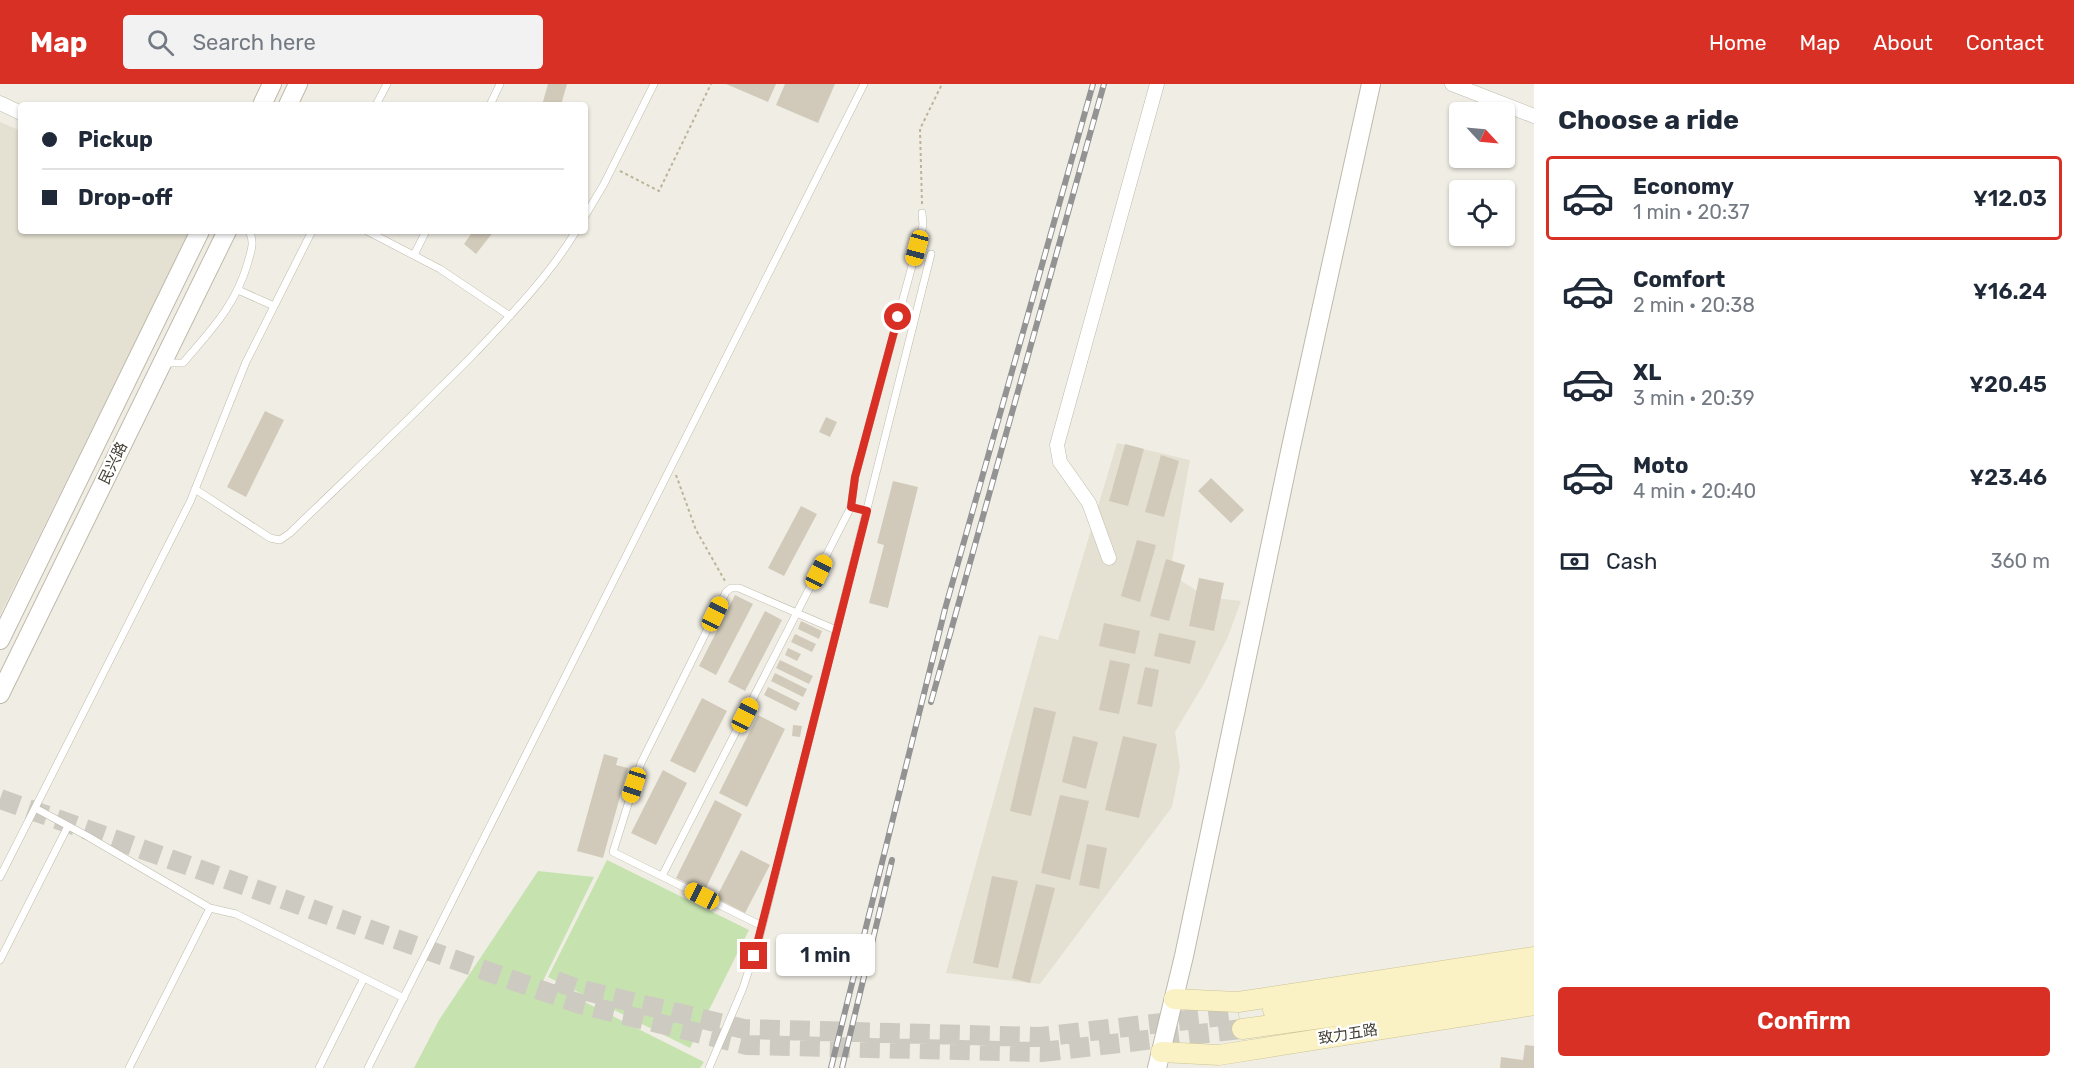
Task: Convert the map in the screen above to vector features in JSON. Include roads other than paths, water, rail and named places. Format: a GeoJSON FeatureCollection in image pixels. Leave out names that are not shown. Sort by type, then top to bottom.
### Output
{"type":"FeatureCollection","features":[{"type":"Feature","properties":{"kind":"main road"},"geometry":{"type":"LineString","coordinates":[[1240,1015],[1534,957]]}},
{"type":"Feature","properties":{"kind":"main road"},"geometry":{"type":"LineString","coordinates":[[1242,1051],[1231,1026],[1233,1009],[1240,1015],[1436,990],[1534,971]]}},
{"type":"Feature","properties":{"kind":"main road"},"geometry":{"type":"LineString","coordinates":[[1174,999],[1240,1015],[1534,989]]}},
{"type":"Feature","properties":{"kind":"main road","name":"致力五路"},"geometry":{"type":"LineString","coordinates":[[1159,1060],[1219,1055],[1534,1005]]}},
{"type":"Feature","properties":{"kind":"street"},"geometry":{"type":"LineString","coordinates":[[263,102],[272,84]]}},
{"type":"Feature","properties":{"kind":"street"},"geometry":{"type":"LineString","coordinates":[[289,102],[298,84]]}},
{"type":"Feature","properties":{"kind":"street"},"geometry":{"type":"LineString","coordinates":[[1109,558],[1089,503],[1060,462],[1058,444],[1157,84]]}},
{"type":"Feature","properties":{"kind":"street"},"geometry":{"type":"LineString","coordinates":[[1159,1060],[1371,84]]}},
{"type":"Feature","properties":{"kind":"street"},"geometry":{"type":"LineString","coordinates":[[1452,84],[1534,116]]}},
{"type":"Feature","properties":{"kind":"street"},"geometry":{"type":"LineString","coordinates":[[0,103],[18,112]]}},
{"type":"Feature","properties":{"kind":"street","name":"民兴路"},"geometry":{"type":"LineString","coordinates":[[0,640],[199,234]]}},
{"type":"Feature","properties":{"kind":"street","name":"民兴路"},"geometry":{"type":"LineString","coordinates":[[0,694],[226,234]]}},
{"type":"Feature","properties":{"kind":"lane"},"geometry":{"type":"LineString","coordinates":[[378,102],[387,84]]}},
{"type":"Feature","properties":{"kind":"lane"},"geometry":{"type":"LineString","coordinates":[[491,102],[500,84]]}},
{"type":"Feature","properties":{"kind":"lane"},"geometry":{"type":"LineString","coordinates":[[588,211],[654,84]]}},
{"type":"Feature","properties":{"kind":"lane"},"geometry":{"type":"LineString","coordinates":[[368,1068],[864,84]]}},
{"type":"Feature","properties":{"kind":"lane"},"geometry":{"type":"LineString","coordinates":[[662,876],[851,507],[855,477],[923,225],[922,213]]}},
{"type":"Feature","properties":{"kind":"lane"},"geometry":{"type":"LineString","coordinates":[[162,363],[183,363],[226,313],[238,290],[252,245],[250,234]]}},
{"type":"Feature","properties":{"kind":"lane"},"geometry":{"type":"LineString","coordinates":[[0,877],[195,489],[246,362],[310,234]]}},
{"type":"Feature","properties":{"kind":"lane"},"geometry":{"type":"LineString","coordinates":[[373,234],[440,269],[510,316]]}},
{"type":"Feature","properties":{"kind":"lane"},"geometry":{"type":"LineString","coordinates":[[414,255],[424,234]]}},
{"type":"Feature","properties":{"kind":"lane"},"geometry":{"type":"LineString","coordinates":[[195,489],[270,538],[280,540],[290,533],[455,374],[510,316],[566,249],[574,234]]}},
{"type":"Feature","properties":{"kind":"lane"},"geometry":{"type":"LineString","coordinates":[[709,1068],[743,988],[762,926],[931,255]]}},
{"type":"Feature","properties":{"kind":"lane"},"geometry":{"type":"LineString","coordinates":[[238,290],[274,306]]}},
{"type":"Feature","properties":{"kind":"lane"},"geometry":{"type":"LineString","coordinates":[[851,507],[867,511]]}},
{"type":"Feature","properties":{"kind":"lane"},"geometry":{"type":"LineString","coordinates":[[762,926],[613,852],[641,763],[726,592],[731,588],[739,588],[836,630]]}},
{"type":"Feature","properties":{"kind":"lane"},"geometry":{"type":"LineString","coordinates":[[35,808],[210,908],[236,914],[404,998]]}},
{"type":"Feature","properties":{"kind":"lane"},"geometry":{"type":"LineString","coordinates":[[0,960],[68,826]]}},
{"type":"Feature","properties":{"kind":"lane"},"geometry":{"type":"LineString","coordinates":[[129,1068],[210,908]]}},
{"type":"Feature","properties":{"kind":"lane"},"geometry":{"type":"LineString","coordinates":[[319,1068],[364,978]]}},
{"type":"Feature","properties":{"kind":"tunnel"},"geometry":{"type":"LineString","coordinates":[[0,799],[580,1004],[747,1045],[1042,1052],[1242,1029]]}},
{"type":"Feature","properties":{"kind":"tunnel"},"geometry":{"type":"LineString","coordinates":[[556,981],[578,989],[744,1029],[1040,1037],[1239,1014]]}},
{"type":"Feature","properties":{"kind":"railway"},"geometry":{"type":"LineString","coordinates":[[831,1068],[945,609],[1093,84]]}},
{"type":"Feature","properties":{"kind":"railway"},"geometry":{"type":"LineString","coordinates":[[931,702],[1104,84]]}},
{"type":"Feature","properties":{"kind":"railway"},"geometry":{"type":"LineString","coordinates":[[842,1068],[892,860]]}}]}
